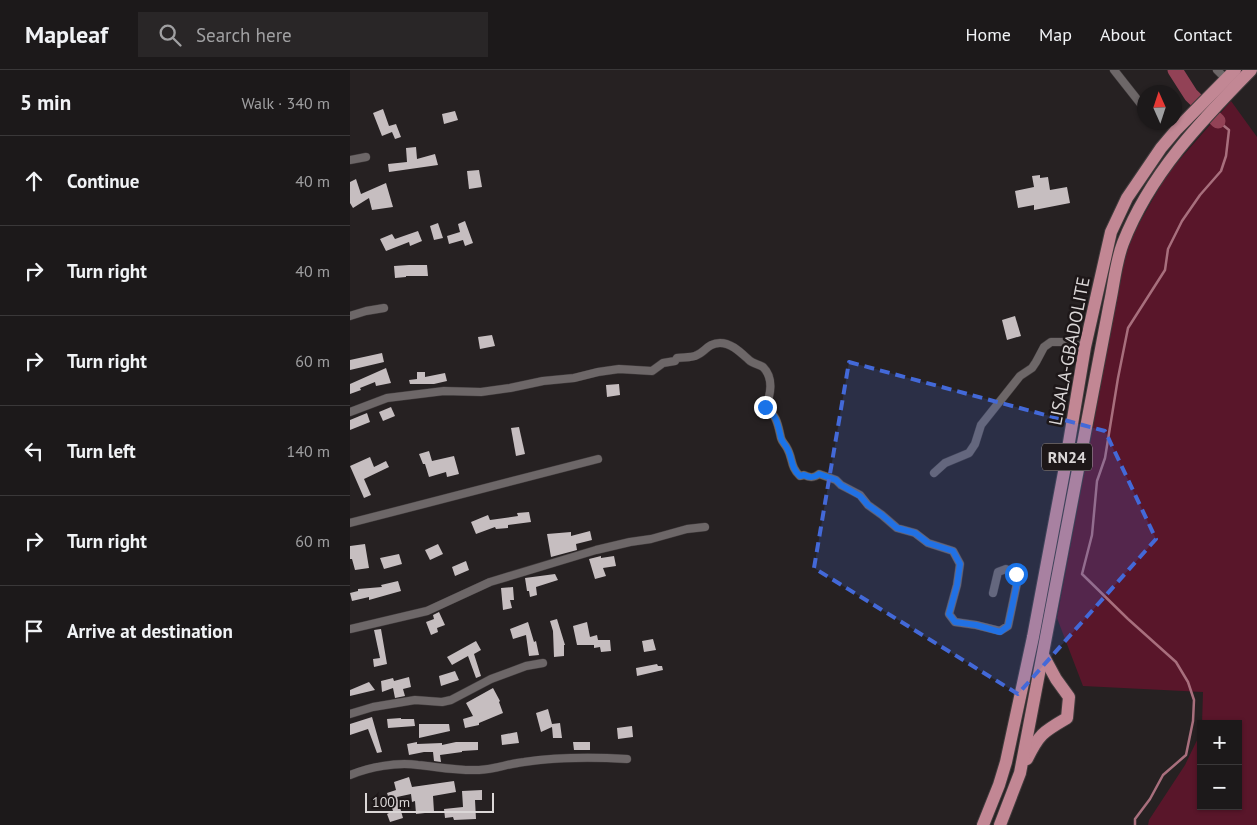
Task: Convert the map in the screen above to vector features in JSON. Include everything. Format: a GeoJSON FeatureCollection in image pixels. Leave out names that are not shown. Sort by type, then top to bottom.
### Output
{"type":"FeatureCollection","features":[{"type":"Feature","properties":{"kind":"main road","name":"RN24"},"geometry":{"type":"LineString","coordinates":[[1200,114],[1210,103],[1251,70]]}},
{"type":"Feature","properties":{"kind":"main road","name":"RN24"},"geometry":{"type":"LineString","coordinates":[[1210,103],[1226,73]]}},
{"type":"Feature","properties":{"kind":"main road","name":"LISALA-GBADOLITE"},"geometry":{"type":"LineString","coordinates":[[1182,122],[1200,114]]}},
{"type":"Feature","properties":{"kind":"main road","name":"LISALA-GBADOLITE"},"geometry":{"type":"LineString","coordinates":[[1000,825],[1020,773],[1061,552],[1122,245],[1140,204],[1200,114]]}},
{"type":"Feature","properties":{"kind":"main road","name":"LISALA-GBADOLITE"},"geometry":{"type":"LineString","coordinates":[[983,825],[1006,762],[1034,637],[1085,347],[1111,232],[1127,198],[1171,130]]}},
{"type":"Feature","properties":{"kind":"main road"},"geometry":{"type":"LineString","coordinates":[[1020,773],[1037,739],[1047,730],[1067,718],[1069,697],[1056,679],[1043,655]]}},
{"type":"Feature","properties":{"kind":"street"},"geometry":{"type":"LineString","coordinates":[[1114,70],[1137,99]]}},
{"type":"Feature","properties":{"kind":"street"},"geometry":{"type":"LineString","coordinates":[[350,160],[366,157]]}},
{"type":"Feature","properties":{"kind":"street"},"geometry":{"type":"LineString","coordinates":[[350,316],[384,308]]}},
{"type":"Feature","properties":{"kind":"street"},"geometry":{"type":"LineString","coordinates":[[934,473],[945,462],[969,453],[975,444],[981,425],[1020,376],[1032,368],[1044,347],[1051,342],[1063,342],[1085,347]]}},
{"type":"Feature","properties":{"kind":"street"},"geometry":{"type":"LineString","coordinates":[[350,412],[387,398],[444,391],[481,392],[510,388],[543,380],[574,378],[619,369],[652,371],[664,363],[675,361],[678,358],[696,356],[706,347],[721,343],[737,349],[751,362],[765,370],[769,379],[771,394],[765,407],[770,410],[779,424],[781,440],[788,449],[794,470],[800,476],[804,475],[810,478],[819,474],[836,480],[860,496],[868,505],[897,528],[915,533],[928,543],[953,551],[960,564],[957,585],[949,614],[955,622],[976,625],[1000,632],[1008,626],[1017,583],[1016,574],[1006,570],[998,572],[993,594]]}},
{"type":"Feature","properties":{"kind":"street"},"geometry":{"type":"LineString","coordinates":[[350,523],[598,459]]}},
{"type":"Feature","properties":{"kind":"street"},"geometry":{"type":"LineString","coordinates":[[350,629],[427,611],[490,582],[596,550],[651,539],[687,529],[705,527]]}},
{"type":"Feature","properties":{"kind":"street"},"geometry":{"type":"LineString","coordinates":[[350,714],[373,707],[415,700],[442,702],[451,700],[504,674],[542,662]]}},
{"type":"Feature","properties":{"kind":"street"},"geometry":{"type":"LineString","coordinates":[[350,775],[382,766],[416,764],[443,769],[472,770],[498,768],[523,762],[559,758],[627,759]]}},
{"type":"Feature","properties":{"kind":"highlighted area"},"geometry":{"type":"Polygon","coordinates":[[[849,362],[1105,431],[1156,539],[1018,694],[814,568],[849,362]]]}},
{"type":"Feature","properties":{"kind":"shaded area"},"geometry":{"type":"Polygon","coordinates":[[[1231,101],[1257,137],[1257,825],[1148,825],[1149,820],[1185,765],[1197,740],[1197,810],[1242,810],[1242,720],[1202,720],[1203,692],[1083,686],[1057,618],[1127,245],[1167,174],[1231,101]]]}},
{"type":"Feature","properties":{"kind":"building"},"geometry":{"type":"Polygon","coordinates":[[[383,109],[389,126],[396,124],[401,137],[395,139],[392,132],[382,136],[373,113],[383,109]]]}},
{"type":"Feature","properties":{"kind":"building"},"geometry":{"type":"Polygon","coordinates":[[[455,111],[458,120],[444,124],[442,114],[455,111]]]}},
{"type":"Feature","properties":{"kind":"building"},"geometry":{"type":"Polygon","coordinates":[[[416,147],[417,159],[435,154],[438,165],[389,172],[388,164],[407,162],[406,148],[416,147]]]}},
{"type":"Feature","properties":{"kind":"building"},"geometry":{"type":"Polygon","coordinates":[[[479,170],[482,187],[469,189],[467,171],[479,170]]]}},
{"type":"Feature","properties":{"kind":"building"},"geometry":{"type":"Polygon","coordinates":[[[1040,175],[1040,178],[1048,177],[1050,190],[1067,187],[1070,203],[1034,210],[1034,205],[1018,208],[1015,191],[1034,187],[1032,176],[1040,175]]]}},
{"type":"Feature","properties":{"kind":"building"},"geometry":{"type":"Polygon","coordinates":[[[356,179],[361,194],[386,183],[393,207],[372,210],[369,198],[353,208],[350,203],[350,182],[356,179]]]}},
{"type":"Feature","properties":{"kind":"building"},"geometry":{"type":"Polygon","coordinates":[[[465,221],[473,243],[465,246],[463,240],[449,244],[447,236],[460,232],[458,224],[465,221]]]}},
{"type":"Feature","properties":{"kind":"building"},"geometry":{"type":"Polygon","coordinates":[[[438,223],[443,238],[434,240],[430,226],[438,223]]]}},
{"type":"Feature","properties":{"kind":"building"},"geometry":{"type":"Polygon","coordinates":[[[418,231],[422,241],[410,246],[409,242],[386,251],[380,239],[392,234],[395,239],[418,231]]]}},
{"type":"Feature","properties":{"kind":"building"},"geometry":{"type":"Polygon","coordinates":[[[427,265],[428,276],[395,278],[394,266],[427,265]]]}},
{"type":"Feature","properties":{"kind":"building"},"geometry":{"type":"Polygon","coordinates":[[[1015,316],[1021,336],[1007,340],[1002,320],[1015,316]]]}},
{"type":"Feature","properties":{"kind":"building"},"geometry":{"type":"Polygon","coordinates":[[[492,335],[495,346],[480,349],[478,337],[492,335]]]}},
{"type":"Feature","properties":{"kind":"building"},"geometry":{"type":"Polygon","coordinates":[[[382,353],[384,362],[350,370],[350,360],[382,353]]]}},
{"type":"Feature","properties":{"kind":"building"},"geometry":{"type":"Polygon","coordinates":[[[386,368],[391,383],[376,386],[375,382],[350,394],[350,384],[386,368]]]}},
{"type":"Feature","properties":{"kind":"building"},"geometry":{"type":"Polygon","coordinates":[[[417,372],[425,372],[425,377],[445,373],[447,381],[434,384],[410,384],[409,380],[417,379],[417,372]]]}},
{"type":"Feature","properties":{"kind":"building"},"geometry":{"type":"Polygon","coordinates":[[[619,384],[620,395],[607,397],[606,385],[619,384]]]}},
{"type":"Feature","properties":{"kind":"building"},"geometry":{"type":"Polygon","coordinates":[[[391,407],[395,416],[383,421],[379,412],[391,407]]]}},
{"type":"Feature","properties":{"kind":"building"},"geometry":{"type":"Polygon","coordinates":[[[367,413],[370,422],[350,430],[350,420],[367,413]]]}},
{"type":"Feature","properties":{"kind":"building"},"geometry":{"type":"Polygon","coordinates":[[[519,427],[525,454],[516,456],[511,428],[519,427]]]}},
{"type":"Feature","properties":{"kind":"building"},"geometry":{"type":"Polygon","coordinates":[[[429,451],[432,461],[454,456],[459,474],[447,477],[446,472],[429,477],[425,464],[423,464],[419,454],[429,451]]]}},
{"type":"Feature","properties":{"kind":"building"},"geometry":{"type":"Polygon","coordinates":[[[370,457],[374,467],[386,461],[389,467],[364,479],[371,495],[364,498],[350,466],[370,457]]]}},
{"type":"Feature","properties":{"kind":"building"},"geometry":{"type":"Polygon","coordinates":[[[529,512],[531,522],[508,525],[508,528],[496,529],[495,527],[476,534],[471,522],[488,515],[490,520],[518,516],[517,513],[529,512]]]}},
{"type":"Feature","properties":{"kind":"building"},"geometry":{"type":"Polygon","coordinates":[[[590,531],[592,540],[576,544],[577,550],[551,557],[547,534],[571,532],[571,536],[590,531]]]}},
{"type":"Feature","properties":{"kind":"building"},"geometry":{"type":"Polygon","coordinates":[[[365,544],[369,568],[355,570],[352,559],[350,559],[350,546],[365,544]]]}},
{"type":"Feature","properties":{"kind":"building"},"geometry":{"type":"Polygon","coordinates":[[[438,544],[443,554],[430,560],[425,550],[438,544]]]}},
{"type":"Feature","properties":{"kind":"building"},"geometry":{"type":"Polygon","coordinates":[[[399,554],[402,564],[384,569],[380,558],[399,554]]]}},
{"type":"Feature","properties":{"kind":"building"},"geometry":{"type":"Polygon","coordinates":[[[601,556],[601,558],[614,556],[616,566],[603,568],[606,576],[595,579],[589,559],[601,556]]]}},
{"type":"Feature","properties":{"kind":"building"},"geometry":{"type":"Polygon","coordinates":[[[466,561],[469,570],[455,576],[452,567],[466,561]]]}},
{"type":"Feature","properties":{"kind":"building"},"geometry":{"type":"Polygon","coordinates":[[[555,574],[558,580],[536,587],[537,595],[530,597],[525,578],[555,574]]]}},
{"type":"Feature","properties":{"kind":"building"},"geometry":{"type":"Polygon","coordinates":[[[398,581],[401,591],[369,600],[369,597],[352,601],[350,593],[358,591],[358,589],[382,587],[381,585],[398,581]]]}},
{"type":"Feature","properties":{"kind":"building"},"geometry":{"type":"Polygon","coordinates":[[[513,587],[514,600],[510,600],[512,608],[503,610],[501,588],[513,587]]]}},
{"type":"Feature","properties":{"kind":"building"},"geometry":{"type":"Polygon","coordinates":[[[439,612],[445,625],[437,628],[438,632],[431,635],[426,622],[434,619],[433,615],[439,612]]]}},
{"type":"Feature","properties":{"kind":"building"},"geometry":{"type":"Polygon","coordinates":[[[557,619],[565,645],[564,656],[554,657],[553,631],[550,621],[557,619]]]}},
{"type":"Feature","properties":{"kind":"building"},"geometry":{"type":"Polygon","coordinates":[[[528,622],[534,642],[536,641],[539,655],[529,656],[526,635],[513,639],[510,629],[528,622]]]}},
{"type":"Feature","properties":{"kind":"building"},"geometry":{"type":"Polygon","coordinates":[[[587,622],[590,637],[597,635],[598,640],[610,640],[611,651],[601,652],[600,647],[594,648],[594,645],[577,645],[573,626],[587,622]]]}},
{"type":"Feature","properties":{"kind":"building"},"geometry":{"type":"Polygon","coordinates":[[[381,629],[387,664],[374,667],[373,659],[380,658],[374,630],[381,629]]]}},
{"type":"Feature","properties":{"kind":"building"},"geometry":{"type":"Polygon","coordinates":[[[653,639],[656,650],[644,652],[642,641],[653,639]]]}},
{"type":"Feature","properties":{"kind":"building"},"geometry":{"type":"Polygon","coordinates":[[[476,641],[481,650],[474,654],[481,676],[476,678],[468,656],[452,665],[447,657],[476,641]]]}},
{"type":"Feature","properties":{"kind":"building"},"geometry":{"type":"Polygon","coordinates":[[[657,664],[662,666],[663,670],[637,676],[636,668],[657,664]]]}},
{"type":"Feature","properties":{"kind":"building"},"geometry":{"type":"Polygon","coordinates":[[[455,671],[459,680],[441,686],[439,676],[455,671]]]}},
{"type":"Feature","properties":{"kind":"building"},"geometry":{"type":"Polygon","coordinates":[[[409,677],[411,687],[403,689],[405,696],[395,698],[393,688],[382,692],[381,681],[393,678],[394,681],[409,677]]]}},
{"type":"Feature","properties":{"kind":"building"},"geometry":{"type":"Polygon","coordinates":[[[369,682],[375,690],[350,696],[350,690],[369,682]]]}},
{"type":"Feature","properties":{"kind":"building"},"geometry":{"type":"Polygon","coordinates":[[[493,688],[500,701],[503,713],[479,723],[479,725],[465,728],[463,719],[473,716],[466,703],[493,688]]]}},
{"type":"Feature","properties":{"kind":"building"},"geometry":{"type":"Polygon","coordinates":[[[548,709],[552,724],[560,723],[562,738],[553,738],[552,727],[541,732],[536,713],[548,709]]]}},
{"type":"Feature","properties":{"kind":"building"},"geometry":{"type":"Polygon","coordinates":[[[372,717],[382,752],[377,753],[368,729],[350,735],[350,724],[372,717]]]}},
{"type":"Feature","properties":{"kind":"building"},"geometry":{"type":"Polygon","coordinates":[[[387,719],[414,719],[415,726],[388,728],[387,719]]]}},
{"type":"Feature","properties":{"kind":"building"},"geometry":{"type":"Polygon","coordinates":[[[419,724],[449,724],[450,731],[419,738],[419,724]]]}},
{"type":"Feature","properties":{"kind":"building"},"geometry":{"type":"Polygon","coordinates":[[[632,726],[633,737],[618,739],[617,728],[632,726]]]}},
{"type":"Feature","properties":{"kind":"building"},"geometry":{"type":"Polygon","coordinates":[[[517,732],[519,743],[502,745],[501,735],[517,732]]]}},
{"type":"Feature","properties":{"kind":"building"},"geometry":{"type":"Polygon","coordinates":[[[417,742],[417,744],[442,743],[442,745],[456,742],[478,742],[478,750],[440,755],[441,762],[434,761],[433,752],[409,755],[407,744],[417,742]]]}},
{"type":"Feature","properties":{"kind":"building"},"geometry":{"type":"Polygon","coordinates":[[[573,742],[590,742],[590,750],[574,750],[573,742]]]}},
{"type":"Feature","properties":{"kind":"building"},"geometry":{"type":"Polygon","coordinates":[[[409,777],[412,787],[454,781],[456,792],[433,796],[434,812],[416,814],[415,801],[412,802],[411,794],[397,797],[403,818],[390,822],[387,814],[393,811],[387,793],[396,790],[394,782],[409,777]]]}},
{"type":"Feature","properties":{"kind":"building"},"geometry":{"type":"Polygon","coordinates":[[[482,790],[482,800],[475,800],[476,819],[454,820],[453,817],[445,818],[444,809],[463,807],[462,791],[482,790]]]}},
{"type":"Feature","properties":{"kind":"waterway"},"geometry":{"type":"LineString","coordinates":[[1175,70],[1191,95],[1218,121]]}},
{"type":"Feature","properties":{"kind":"waterway"},"geometry":{"type":"LineString","coordinates":[[1135,825],[1135,819],[1150,799],[1163,775],[1186,755],[1193,721],[1194,700],[1188,682],[1176,662],[1082,574],[1092,535],[1097,481],[1105,458],[1128,328],[1165,270],[1168,249],[1182,221],[1200,195],[1221,171],[1226,156],[1229,130],[1218,121]]}},
{"type":"Feature","properties":{"kind":"route"},"geometry":{"type":"LineString","coordinates":[[765,407],[770,410],[779,424],[781,440],[788,449],[794,470],[800,476],[804,475],[810,478],[819,474],[836,480],[860,496],[868,505],[897,528],[915,533],[928,543],[953,551],[960,564],[957,585],[949,614],[955,622],[976,625],[1000,632],[1008,626],[1017,583],[1016,574]]}}]}
